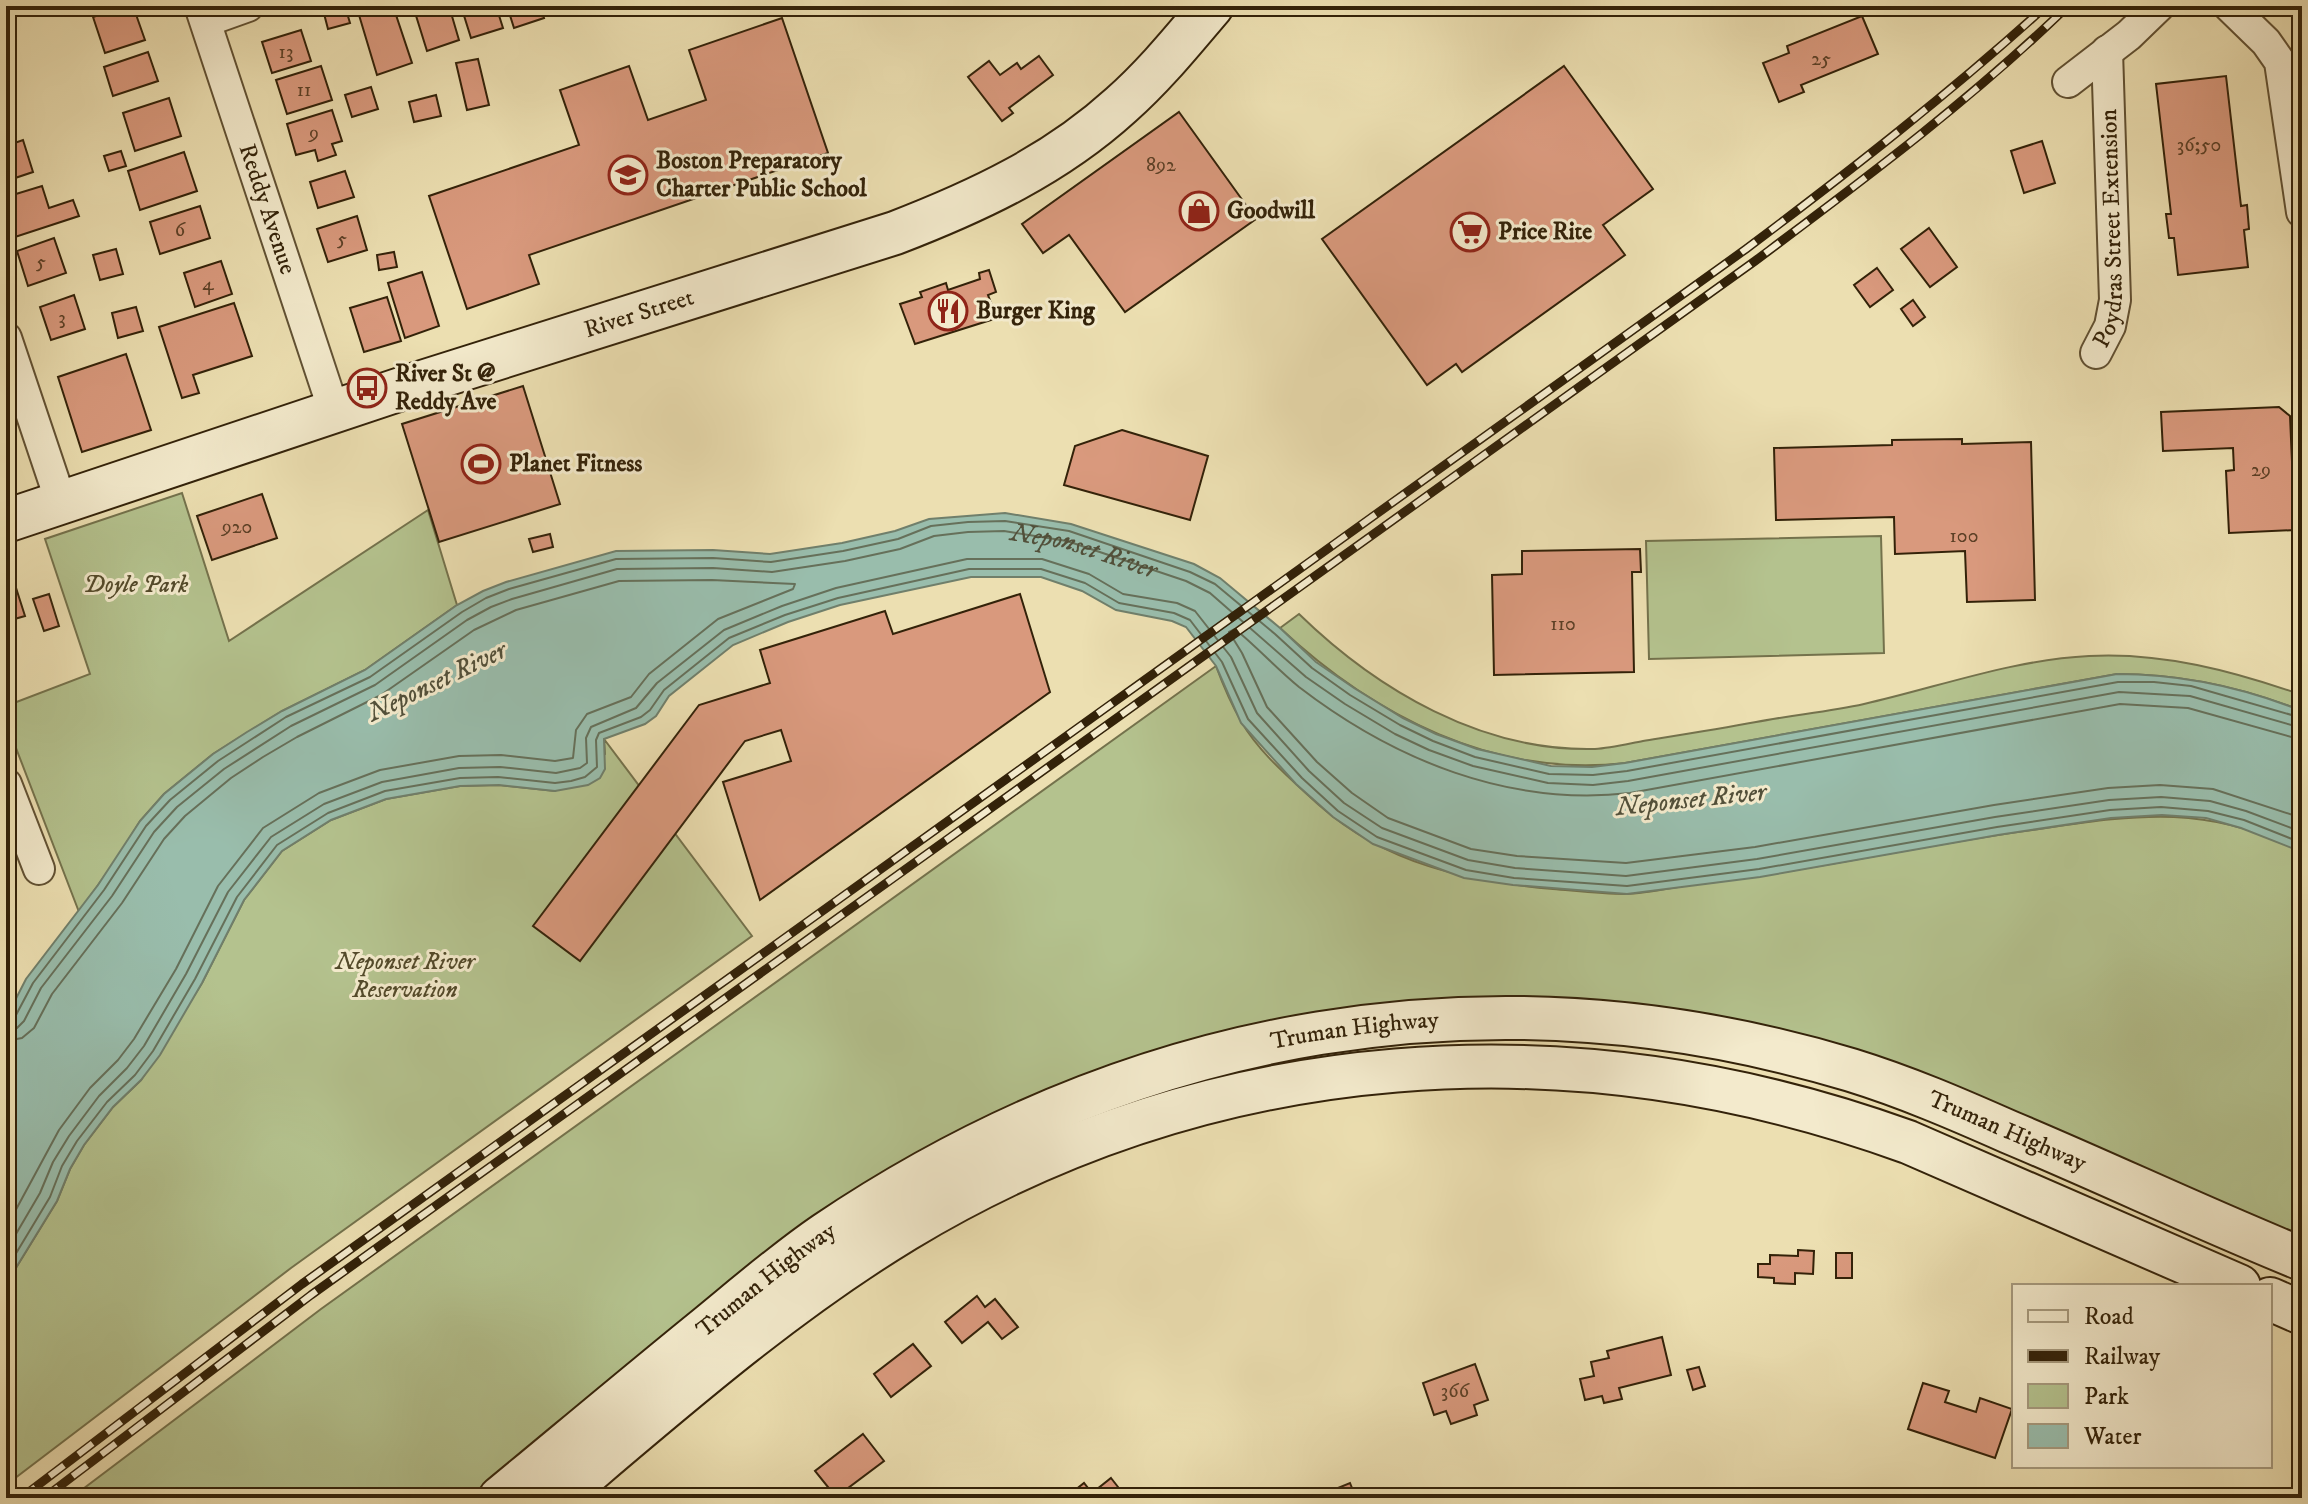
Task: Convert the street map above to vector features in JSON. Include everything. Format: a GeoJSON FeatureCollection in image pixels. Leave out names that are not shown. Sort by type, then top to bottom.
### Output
{"type":"FeatureCollection","features":[{"type":"Feature","properties":{"kind":"main road","name":"River Street"},"geometry":{"type":"LineString","coordinates":[[6,521],[334,411],[895,233],[974,202],[1043,164],[1097,126],[1144,83],[1212,6]]}},
{"type":"Feature","properties":{"kind":"main road","name":"Truman Highway"},"geometry":{"type":"LineString","coordinates":[[558,1498],[603,1436],[782,1266],[820,1237],[900,1186],[978,1144],[1107,1089],[1199,1059],[1294,1037],[1383,1023],[1476,1017],[1622,1024],[1711,1036],[1772,1049],[1873,1077],[1978,1118],[2302,1259]]}},
{"type":"Feature","properties":{"kind":"main road","name":"Truman Highway"},"geometry":{"type":"LineString","coordinates":[[500,1498],[603,1436],[907,1229],[1036,1163],[1123,1129],[1215,1101],[1306,1081],[1407,1068],[1545,1066],[1685,1081],[1778,1101],[1858,1124],[1954,1161],[2234,1284]]}},
{"type":"Feature","properties":{"kind":"main road"},"geometry":{"type":"LineString","coordinates":[[1858,1124],[1873,1077]]}},
{"type":"Feature","properties":{"kind":"main road"},"geometry":{"type":"LineString","coordinates":[[2272,1300],[2302,1313]]}},
{"type":"Feature","properties":{"kind":"street"},"geometry":{"type":"LineString","coordinates":[[203,14],[248,6]]}},
{"type":"Feature","properties":{"kind":"street"},"geometry":{"type":"LineString","coordinates":[[2088,66],[2159,6]]}},
{"type":"Feature","properties":{"kind":"street"},"geometry":{"type":"LineString","coordinates":[[2229,6],[2266,42],[2280,62],[2302,212]]}},
{"type":"Feature","properties":{"kind":"street","name":"Reddy Avenue"},"geometry":{"type":"LineString","coordinates":[[203,14],[334,411]]}},
{"type":"Feature","properties":{"kind":"street","name":"Poydras Street Extension"},"geometry":{"type":"LineString","coordinates":[[2088,66],[2115,300],[2110,326],[2096,353],[2088,66]]}},
{"type":"Feature","properties":{"kind":"street"},"geometry":{"type":"LineString","coordinates":[[6,338],[61,502]]}},
{"type":"Feature","properties":{"kind":"street"},"geometry":{"type":"LineString","coordinates":[[6,784],[39,869]]}},
{"type":"Feature","properties":{"kind":"green space","name":"Doyle Park"},"geometry":{"type":"Polygon","coordinates":[[[182,493],[229,641],[428,510],[457,605],[365,670],[282,711],[213,754],[164,794],[140,821],[79,912],[6,722],[6,706],[90,674],[45,539],[182,493]]]}},
{"type":"Feature","properties":{"kind":"green space"},"geometry":{"type":"Polygon","coordinates":[[[1881,536],[1884,653],[1649,659],[1646,541],[1881,536]]]}},
{"type":"Feature","properties":{"kind":"green space"},"geometry":{"type":"Polygon","coordinates":[[[1299,614],[1362,668],[1434,711],[1472,728],[1512,740],[1553,747],[1607,748],[1837,709],[2003,668],[2089,656],[2170,660],[2224,671],[2302,695],[2302,711],[2257,695],[2211,684],[2165,676],[2117,674],[1625,763],[1576,765],[1529,761],[1483,750],[1439,734],[1355,688],[1316,660],[1280,628],[1299,614]]]}},
{"type":"Feature","properties":{"kind":"green space"},"geometry":{"type":"Polygon","coordinates":[[[1216,666],[1248,733],[1277,766],[1319,805],[1372,842],[1400,855],[1428,866],[1489,881],[1589,892],[1634,893],[1779,873],[1984,837],[2133,818],[2199,819],[2232,825],[2302,852],[2302,1237],[1942,1082],[1476,999],[1338,1010],[771,1251],[471,1498],[71,1498],[321,1309],[1216,666]]]}},
{"type":"Feature","properties":{"kind":"green space","name":"Neponset River Reservation"},"geometry":{"type":"Polygon","coordinates":[[[604,739],[752,936],[291,1268],[6,1485],[6,1284],[57,1201],[84,1145],[113,1107],[141,1080],[202,983],[244,900],[282,851],[331,820],[386,799],[460,786],[499,785],[555,791],[605,754],[604,739]]]}},
{"type":"Feature","properties":{"kind":"water","name":"Neponset River"},"geometry":{"type":"Polygon","coordinates":[[[1005,513],[1071,524],[1194,564],[1220,578],[1316,662],[1403,718],[1477,749],[1551,766],[1592,767],[1625,763],[2117,674],[2188,679],[2257,695],[2302,711],[2302,852],[2206,818],[2162,815],[2111,818],[1760,877],[1627,894],[1464,878],[1373,844],[1333,817],[1296,784],[1241,723],[1216,666],[1186,627],[1172,621],[1116,610],[1082,591],[1041,577],[971,577],[840,605],[733,645],[669,696],[656,716],[645,724],[604,739],[605,769],[600,778],[588,785],[555,791],[499,785],[460,786],[386,799],[331,820],[282,851],[244,900],[202,983],[160,1055],[84,1145],[57,1201],[6,1284],[6,1018],[26,979],[98,885],[140,821],[164,794],[213,754],[282,711],[365,670],[457,605],[506,582],[616,551],[713,550],[770,554],[842,543],[895,531],[929,519],[1005,513]]]}},
{"type":"Feature","properties":{"kind":"building"},"geometry":{"type":"Polygon","coordinates":[[[133,6],[145,40],[105,53],[93,17],[133,6]]]}},
{"type":"Feature","properties":{"kind":"building"},"geometry":{"type":"Polygon","coordinates":[[[322,6],[345,6],[350,23],[328,29],[322,6]]]}},
{"type":"Feature","properties":{"kind":"building"},"geometry":{"type":"Polygon","coordinates":[[[393,6],[412,63],[377,75],[359,15],[393,6]]]}},
{"type":"Feature","properties":{"kind":"building"},"geometry":{"type":"Polygon","coordinates":[[[413,6],[449,6],[459,40],[427,51],[413,6]]]}},
{"type":"Feature","properties":{"kind":"building"},"geometry":{"type":"Polygon","coordinates":[[[461,6],[496,6],[503,28],[471,38],[461,6]]]}},
{"type":"Feature","properties":{"kind":"building"},"geometry":{"type":"Polygon","coordinates":[[[507,6],[540,6],[544,18],[514,28],[507,6]]]}},
{"type":"Feature","properties":{"kind":"building"},"geometry":{"type":"Polygon","coordinates":[[[1862,16],[1878,54],[1801,85],[1804,92],[1779,102],[1763,63],[1789,53],[1787,46],[1862,16]]]}},
{"type":"Feature","properties":{"kind":"building","name":"Boston Preparatory Charter Public School"},"geometry":{"type":"Polygon","coordinates":[[[782,18],[828,153],[529,255],[539,284],[467,309],[429,196],[579,145],[560,90],[629,66],[648,120],[706,100],[689,50],[782,18]]]}},
{"type":"Feature","properties":{"kind":"building"},"geometry":{"type":"Polygon","coordinates":[[[301,30],[311,61],[272,73],[262,42],[301,30]]]}},
{"type":"Feature","properties":{"kind":"building"},"geometry":{"type":"Polygon","coordinates":[[[148,52],[158,81],[113,96],[104,67],[148,52]]]}},
{"type":"Feature","properties":{"kind":"building"},"geometry":{"type":"Polygon","coordinates":[[[1039,56],[1053,75],[1009,108],[1013,113],[1002,121],[968,77],[989,61],[1000,75],[1017,63],[1021,69],[1039,56]]]}},
{"type":"Feature","properties":{"kind":"building"},"geometry":{"type":"Polygon","coordinates":[[[478,59],[489,105],[467,110],[456,63],[478,59]]]}},
{"type":"Feature","properties":{"kind":"building"},"geometry":{"type":"Polygon","coordinates":[[[321,66],[332,100],[287,114],[276,80],[321,66]]]}},
{"type":"Feature","properties":{"kind":"building","name":"Price Rite"},"geometry":{"type":"Polygon","coordinates":[[[1564,66],[1653,189],[1603,225],[1625,255],[1462,372],[1456,364],[1427,385],[1322,239],[1564,66]]]}},
{"type":"Feature","properties":{"kind":"building"},"geometry":{"type":"Polygon","coordinates":[[[2226,76],[2241,206],[2247,205],[2249,229],[2244,230],[2248,267],[2178,275],[2174,238],[2169,238],[2166,214],[2171,214],[2156,84],[2226,76]]]}},
{"type":"Feature","properties":{"kind":"building"},"geometry":{"type":"Polygon","coordinates":[[[371,87],[378,109],[352,117],[345,95],[371,87]]]}},
{"type":"Feature","properties":{"kind":"building"},"geometry":{"type":"Polygon","coordinates":[[[436,95],[441,116],[414,122],[409,102],[436,95]]]}},
{"type":"Feature","properties":{"kind":"building"},"geometry":{"type":"Polygon","coordinates":[[[169,98],[181,136],[135,151],[123,113],[169,98]]]}},
{"type":"Feature","properties":{"kind":"building"},"geometry":{"type":"Polygon","coordinates":[[[332,110],[342,141],[332,144],[336,155],[318,161],[315,150],[296,155],[287,124],[332,110]]]}},
{"type":"Feature","properties":{"kind":"building"},"geometry":{"type":"Polygon","coordinates":[[[1179,112],[1256,219],[1125,312],[1069,235],[1043,253],[1022,224],[1179,112]]]}},
{"type":"Feature","properties":{"kind":"building"},"geometry":{"type":"Polygon","coordinates":[[[23,140],[33,172],[6,181],[6,146],[23,140]]]}},
{"type":"Feature","properties":{"kind":"building"},"geometry":{"type":"Polygon","coordinates":[[[2042,141],[2055,183],[2024,193],[2011,151],[2042,141]]]}},
{"type":"Feature","properties":{"kind":"building"},"geometry":{"type":"Polygon","coordinates":[[[121,151],[126,166],[109,171],[104,156],[121,151]]]}},
{"type":"Feature","properties":{"kind":"building"},"geometry":{"type":"Polygon","coordinates":[[[184,152],[197,191],[140,210],[128,171],[184,152]]]}},
{"type":"Feature","properties":{"kind":"building"},"geometry":{"type":"Polygon","coordinates":[[[345,171],[354,197],[318,208],[310,182],[345,171]]]}},
{"type":"Feature","properties":{"kind":"building"},"geometry":{"type":"Polygon","coordinates":[[[42,186],[49,208],[73,200],[79,216],[15,237],[6,209],[6,197],[42,186]]]}},
{"type":"Feature","properties":{"kind":"building"},"geometry":{"type":"Polygon","coordinates":[[[200,206],[210,238],[160,254],[150,222],[200,206]]]}},
{"type":"Feature","properties":{"kind":"building"},"geometry":{"type":"Polygon","coordinates":[[[357,216],[367,250],[328,262],[317,229],[357,216]]]}},
{"type":"Feature","properties":{"kind":"building"},"geometry":{"type":"Polygon","coordinates":[[[1929,228],[1957,267],[1930,287],[1901,249],[1929,228]]]}},
{"type":"Feature","properties":{"kind":"building"},"geometry":{"type":"Polygon","coordinates":[[[54,238],[66,273],[28,286],[17,251],[54,238]]]}},
{"type":"Feature","properties":{"kind":"building"},"geometry":{"type":"Polygon","coordinates":[[[116,249],[123,274],[100,280],[93,255],[116,249]]]}},
{"type":"Feature","properties":{"kind":"building"},"geometry":{"type":"Polygon","coordinates":[[[394,252],[397,267],[379,270],[377,255],[394,252]]]}},
{"type":"Feature","properties":{"kind":"building"},"geometry":{"type":"Polygon","coordinates":[[[221,261],[232,294],[195,307],[184,273],[221,261]]]}},
{"type":"Feature","properties":{"kind":"building"},"geometry":{"type":"Polygon","coordinates":[[[1877,268],[1893,290],[1870,307],[1854,285],[1877,268]]]}},
{"type":"Feature","properties":{"kind":"building","name":"Burger King"},"geometry":{"type":"Polygon","coordinates":[[[989,270],[996,292],[988,295],[997,318],[915,344],[900,304],[922,297],[920,292],[946,283],[948,290],[980,279],[979,273],[989,270]]]}},
{"type":"Feature","properties":{"kind":"building"},"geometry":{"type":"Polygon","coordinates":[[[422,272],[439,326],[405,338],[388,283],[422,272]]]}},
{"type":"Feature","properties":{"kind":"building"},"geometry":{"type":"Polygon","coordinates":[[[74,295],[85,329],[51,340],[40,307],[74,295]]]}},
{"type":"Feature","properties":{"kind":"building"},"geometry":{"type":"Polygon","coordinates":[[[387,297],[401,341],[364,352],[350,308],[387,297]]]}},
{"type":"Feature","properties":{"kind":"building"},"geometry":{"type":"Polygon","coordinates":[[[1913,300],[1925,317],[1913,326],[1901,309],[1913,300]]]}},
{"type":"Feature","properties":{"kind":"building"},"geometry":{"type":"Polygon","coordinates":[[[234,303],[252,356],[193,375],[199,393],[182,398],[159,327],[234,303]]]}},
{"type":"Feature","properties":{"kind":"building"},"geometry":{"type":"Polygon","coordinates":[[[136,307],[143,331],[118,338],[112,313],[136,307]]]}},
{"type":"Feature","properties":{"kind":"building"},"geometry":{"type":"Polygon","coordinates":[[[126,354],[151,430],[82,452],[58,377],[126,354]]]}},
{"type":"Feature","properties":{"kind":"building","name":"Planet Fitness"},"geometry":{"type":"Polygon","coordinates":[[[523,386],[560,504],[439,542],[402,424],[523,386]]]}},
{"type":"Feature","properties":{"kind":"building"},"geometry":{"type":"Polygon","coordinates":[[[2279,407],[2290,416],[2295,530],[2229,533],[2226,471],[2234,470],[2233,448],[2163,451],[2161,412],[2279,407]]]}},
{"type":"Feature","properties":{"kind":"building"},"geometry":{"type":"Polygon","coordinates":[[[1122,430],[1208,456],[1190,520],[1064,485],[1075,446],[1122,430]]]}},
{"type":"Feature","properties":{"kind":"building"},"geometry":{"type":"Polygon","coordinates":[[[1962,439],[1962,444],[2031,442],[2035,600],[1967,602],[1965,551],[1895,554],[1894,517],[1776,520],[1774,448],[1892,445],[1892,440],[1962,439]]]}},
{"type":"Feature","properties":{"kind":"building"},"geometry":{"type":"Polygon","coordinates":[[[262,494],[277,538],[212,560],[197,516],[262,494]]]}},
{"type":"Feature","properties":{"kind":"building"},"geometry":{"type":"Polygon","coordinates":[[[550,534],[553,547],[533,552],[529,539],[550,534]]]}},
{"type":"Feature","properties":{"kind":"building"},"geometry":{"type":"Polygon","coordinates":[[[1640,549],[1641,572],[1632,572],[1634,672],[1494,675],[1492,575],[1522,574],[1522,551],[1640,549]]]}},
{"type":"Feature","properties":{"kind":"building"},"geometry":{"type":"Polygon","coordinates":[[[10,569],[25,616],[11,620],[6,607],[6,570],[10,569]]]}},
{"type":"Feature","properties":{"kind":"building"},"geometry":{"type":"Polygon","coordinates":[[[49,594],[59,626],[44,631],[33,599],[49,594]]]}},
{"type":"Feature","properties":{"kind":"building"},"geometry":{"type":"Polygon","coordinates":[[[1020,594],[1050,692],[760,900],[723,782],[791,761],[781,730],[745,741],[580,961],[533,926],[699,705],[770,683],[760,650],[885,611],[893,634],[1020,594]]]}},
{"type":"Feature","properties":{"kind":"building"},"geometry":{"type":"Polygon","coordinates":[[[1798,1250],[1814,1251],[1813,1274],[1795,1273],[1795,1284],[1774,1283],[1774,1278],[1758,1277],[1758,1264],[1770,1264],[1770,1255],[1798,1256],[1798,1250]]]}},
{"type":"Feature","properties":{"kind":"building"},"geometry":{"type":"Polygon","coordinates":[[[1836,1253],[1852,1253],[1852,1278],[1836,1278],[1836,1253]]]}},
{"type":"Feature","properties":{"kind":"building"},"geometry":{"type":"Polygon","coordinates":[[[977,1296],[985,1307],[995,1299],[1018,1327],[1002,1339],[988,1322],[962,1343],[945,1322],[977,1296]]]}},
{"type":"Feature","properties":{"kind":"building"},"geometry":{"type":"Polygon","coordinates":[[[1662,1337],[1671,1375],[1619,1388],[1622,1399],[1604,1403],[1602,1396],[1585,1400],[1580,1379],[1594,1376],[1591,1362],[1609,1358],[1607,1351],[1662,1337]]]}},
{"type":"Feature","properties":{"kind":"building"},"geometry":{"type":"Polygon","coordinates":[[[913,1344],[931,1366],[891,1397],[874,1374],[913,1344]]]}},
{"type":"Feature","properties":{"kind":"building"},"geometry":{"type":"Polygon","coordinates":[[[1475,1364],[1488,1400],[1474,1405],[1477,1415],[1451,1424],[1446,1411],[1434,1415],[1423,1383],[1475,1364]]]}},
{"type":"Feature","properties":{"kind":"building"},"geometry":{"type":"Polygon","coordinates":[[[1699,1367],[1705,1386],[1693,1390],[1687,1370],[1699,1367]]]}},
{"type":"Feature","properties":{"kind":"building"},"geometry":{"type":"Polygon","coordinates":[[[1923,1383],[1949,1391],[1945,1402],[1976,1412],[1980,1398],[2012,1409],[1995,1458],[1908,1429],[1923,1383]]]}},
{"type":"Feature","properties":{"kind":"building"},"geometry":{"type":"Polygon","coordinates":[[[863,1434],[884,1461],[836,1497],[815,1471],[863,1434]]]}},
{"type":"Feature","properties":{"kind":"building"},"geometry":{"type":"Polygon","coordinates":[[[1111,1478],[1125,1496],[1122,1498],[1071,1498],[1069,1495],[1084,1483],[1092,1493],[1111,1478]]]}},
{"type":"Feature","properties":{"kind":"building"},"geometry":{"type":"Polygon","coordinates":[[[1350,1483],[1356,1498],[1316,1497],[1350,1483]]]}},
{"type":"Feature","properties":{"kind":"railway"},"geometry":{"type":"LineString","coordinates":[[21,1498],[302,1284],[1746,249],[1899,131],[2046,6]]}},
{"type":"Feature","properties":{"kind":"railway"},"geometry":{"type":"LineString","coordinates":[[44,1498],[311,1295],[1755,261],[1955,107],[2068,6]]}},
{"type":"Feature","properties":{"kind":"place","name":"Boston Preparatory Charter Public School"},"geometry":{"type":"Point","coordinates":[628,175]}},
{"type":"Feature","properties":{"kind":"place","name":"Goodwill"},"geometry":{"type":"Point","coordinates":[1199,211]}},
{"type":"Feature","properties":{"kind":"place","name":"Price Rite"},"geometry":{"type":"Point","coordinates":[1470,232]}},
{"type":"Feature","properties":{"kind":"place","name":"Burger King"},"geometry":{"type":"Point","coordinates":[948,311]}},
{"type":"Feature","properties":{"kind":"place","name":"River St @ Reddy Ave"},"geometry":{"type":"Point","coordinates":[367,388]}},
{"type":"Feature","properties":{"kind":"place","name":"Planet Fitness"},"geometry":{"type":"Point","coordinates":[481,464]}}]}
